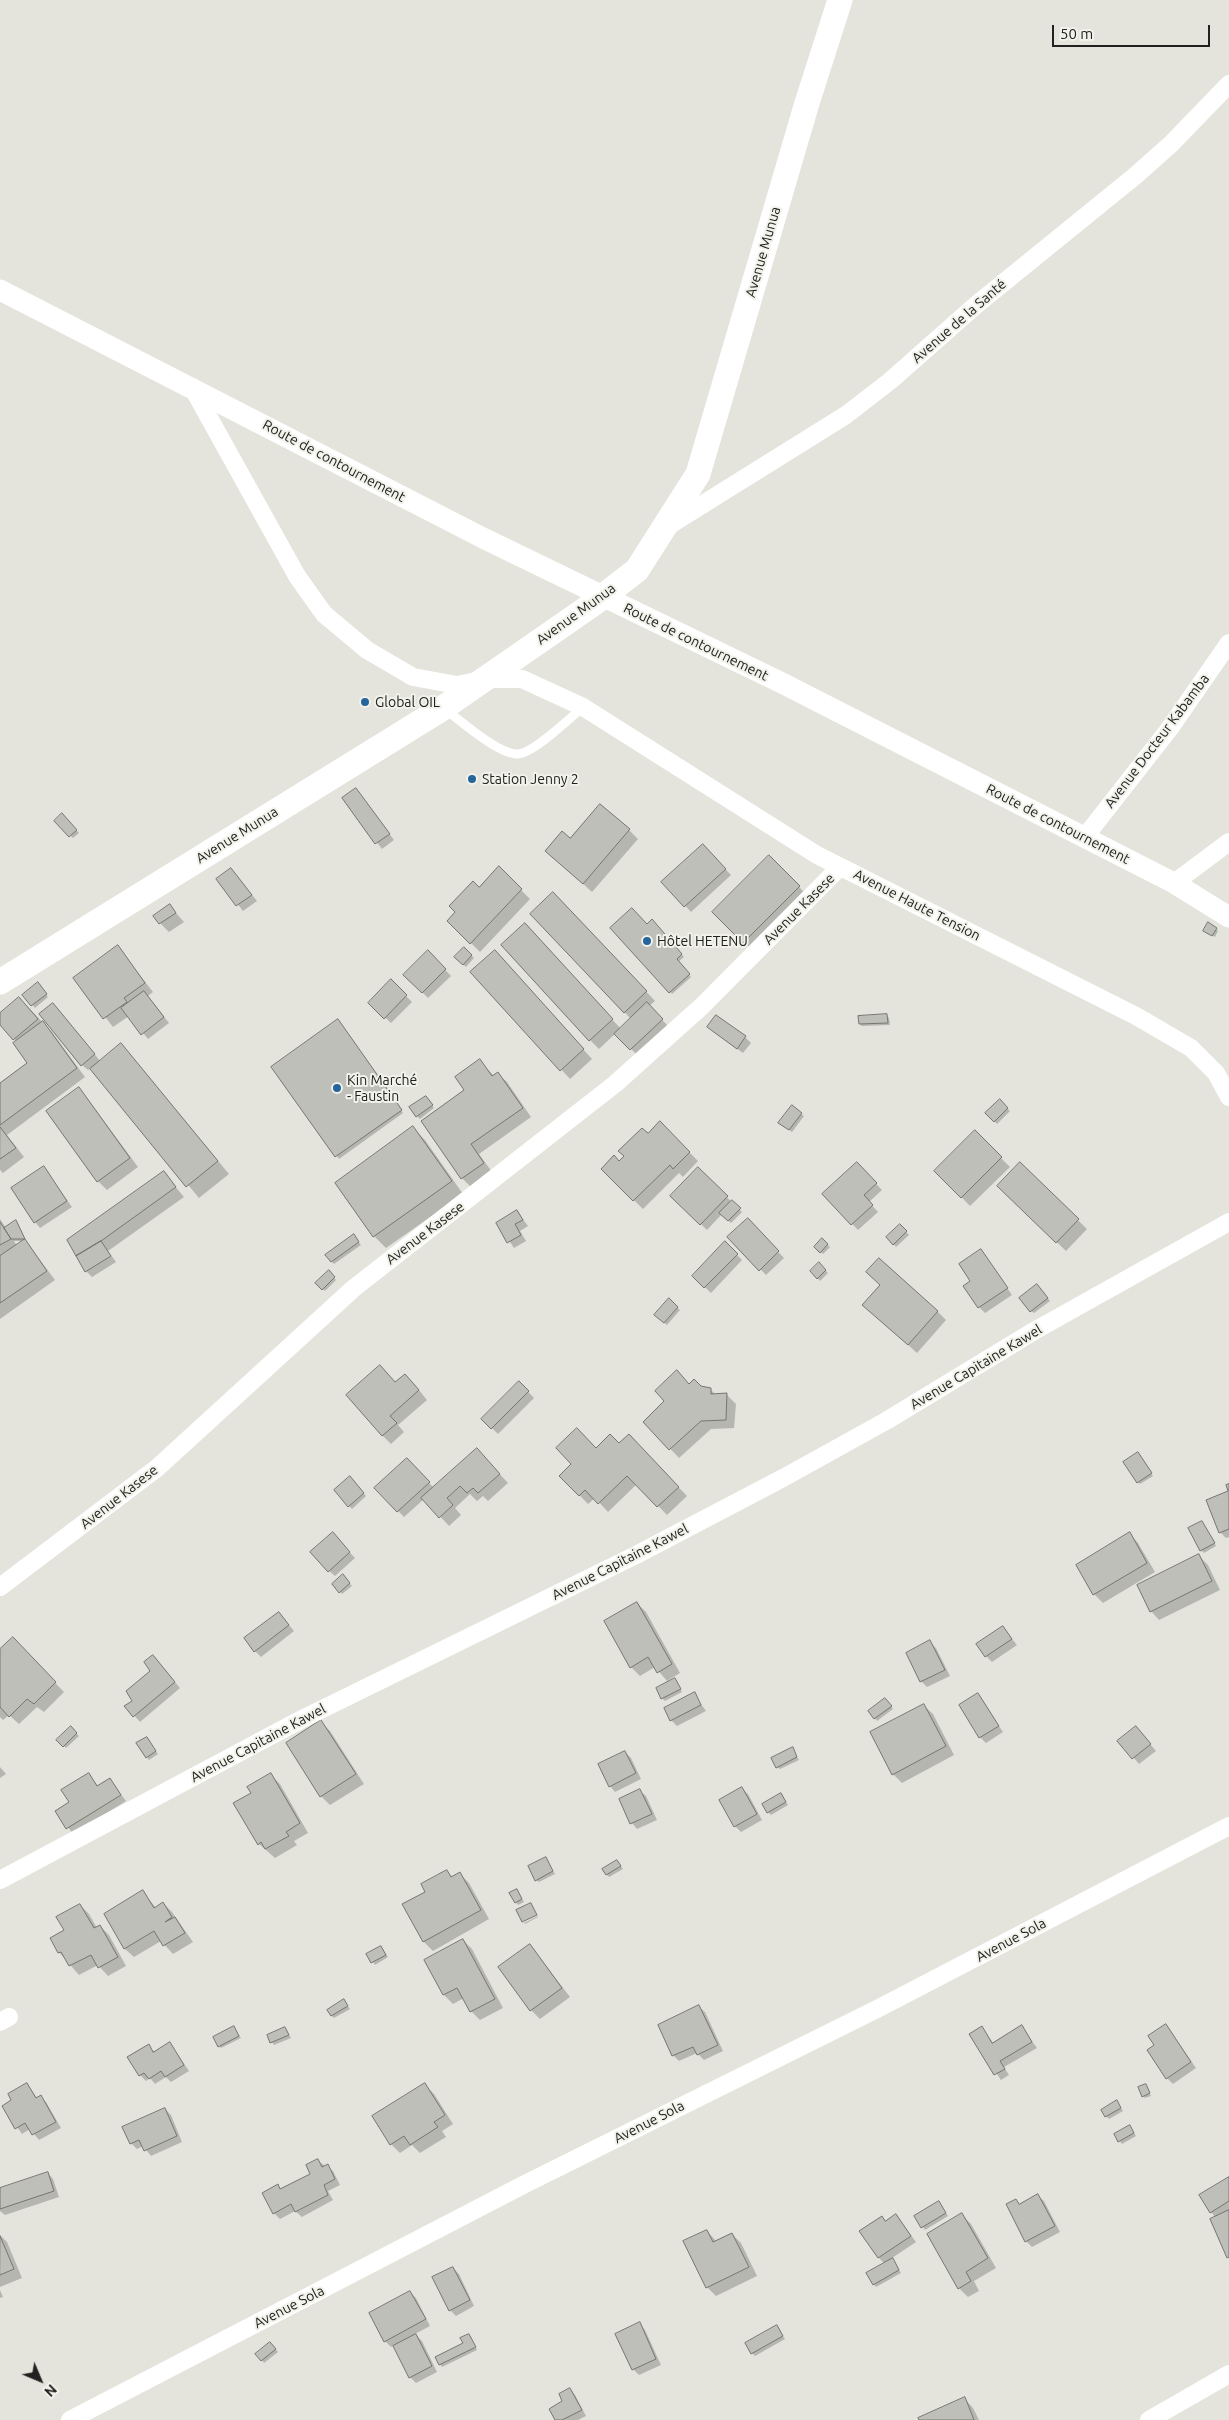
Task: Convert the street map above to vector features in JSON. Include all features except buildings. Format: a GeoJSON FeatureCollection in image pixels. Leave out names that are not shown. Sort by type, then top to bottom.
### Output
{"type":"FeatureCollection","features":[{"type":"Feature","properties":{"kind":"main road","name":"Avenue Munua"},"geometry":{"type":"LineString","coordinates":[[0,982],[443,708],[637,570],[666,528],[698,474],[806,103],[840,0]]}},
{"type":"Feature","properties":{"kind":"street","name":"Avenue de la Santé"},"geometry":{"type":"LineString","coordinates":[[666,528],[846,415],[890,381],[976,305],[1135,176],[1229,84]]}},
{"type":"Feature","properties":{"kind":"street","name":"Route de contournement"},"geometry":{"type":"LineString","coordinates":[[0,290],[192,387],[474,534],[782,683],[1174,883],[1229,917]]}},
{"type":"Feature","properties":{"kind":"street","name":"Avenue Haute Tension"},"geometry":{"type":"LineString","coordinates":[[192,387],[297,576],[324,614],[367,650],[413,677],[457,685],[486,679],[522,679],[584,707],[817,855],[1136,1016],[1191,1048],[1216,1073],[1229,1097]]}},
{"type":"Feature","properties":{"kind":"street","name":"Avenue Docteur Kabamba"},"geometry":{"type":"LineString","coordinates":[[1084,838],[1170,728],[1229,643]]}},
{"type":"Feature","properties":{"kind":"street"},"geometry":{"type":"LineString","coordinates":[[1174,883],[1229,842]]}},
{"type":"Feature","properties":{"kind":"street","name":"Avenue Kasese"},"geometry":{"type":"LineString","coordinates":[[0,1587],[157,1468],[354,1288],[615,1084],[702,1006],[840,867]]}},
{"type":"Feature","properties":{"kind":"street","name":"Avenue Capitaine Kawel"},"geometry":{"type":"LineString","coordinates":[[0,1880],[302,1719],[636,1555],[783,1478],[886,1421],[1034,1331],[1229,1222]]}},
{"type":"Feature","properties":{"kind":"street","name":"Avenue Sola"},"geometry":{"type":"LineString","coordinates":[[70,2420],[533,2180],[878,2009],[1229,1826]]}},
{"type":"Feature","properties":{"kind":"street"},"geometry":{"type":"LineString","coordinates":[[1149,2420],[1229,2374]]}},
{"type":"Feature","properties":{"kind":"lane"},"geometry":{"type":"LineString","coordinates":[[443,708],[505,752],[519,754],[533,747],[584,707]]}},
{"type":"Feature","properties":{"kind":"place","name":"Global OIL"},"geometry":{"type":"Point","coordinates":[365,702]}},
{"type":"Feature","properties":{"kind":"place","name":"Station Jenny 2"},"geometry":{"type":"Point","coordinates":[472,779]}},
{"type":"Feature","properties":{"kind":"place","name":"Hôtel HETENU"},"geometry":{"type":"Point","coordinates":[647,941]}},
{"type":"Feature","properties":{"kind":"place","name":"Kin Marché - Faustin"},"geometry":{"type":"Point","coordinates":[337,1088]}}]}
